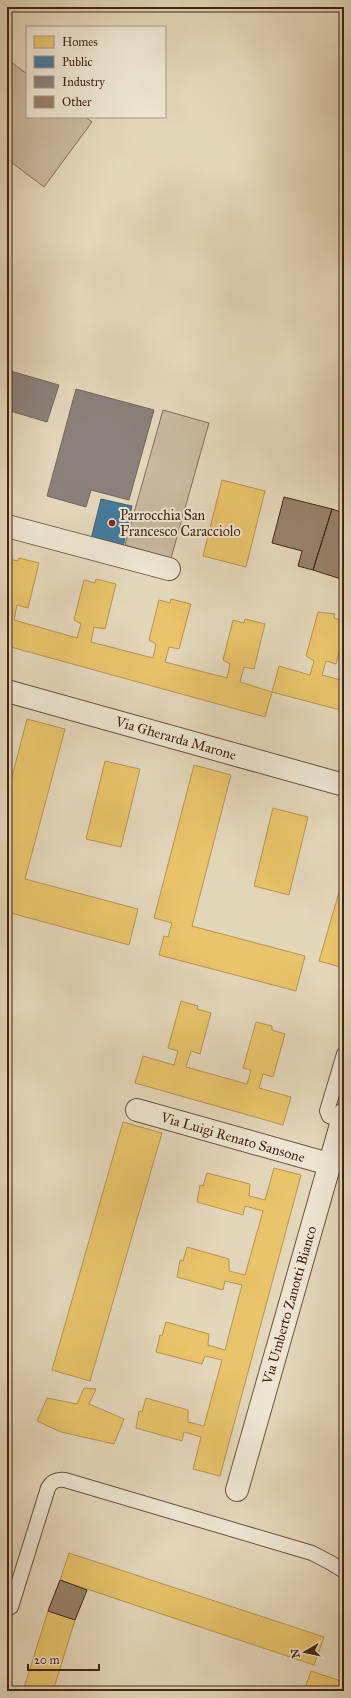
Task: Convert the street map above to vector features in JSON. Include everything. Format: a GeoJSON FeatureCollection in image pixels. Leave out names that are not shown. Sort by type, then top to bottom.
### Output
{"type":"FeatureCollection","features":[{"type":"Feature","properties":{"kind":"street"},"geometry":{"type":"LineString","coordinates":[[7,526],[169,569]]}},
{"type":"Feature","properties":{"kind":"street","name":"Via Gherarda Marone"},"geometry":{"type":"LineString","coordinates":[[7,691],[344,785]]}},
{"type":"Feature","properties":{"kind":"street","name":"Via Luigi Renato Sansone"},"geometry":{"type":"LineString","coordinates":[[137,1110],[329,1164]]}},
{"type":"Feature","properties":{"kind":"street","name":"Via Umberto Zanotti Bianco"},"geometry":{"type":"LineString","coordinates":[[237,1490],[343,1117]]}},
{"type":"Feature","properties":{"kind":"lane","name":"Via Umberto Zanotti Bianco"},"geometry":{"type":"LineString","coordinates":[[343,1117],[329,1116],[327,1111],[344,1054]]}},
{"type":"Feature","properties":{"kind":"lane"},"geometry":{"type":"LineString","coordinates":[[11,1607],[48,1488],[57,1480],[65,1480],[312,1553],[344,1571]]}},
{"type":"Feature","properties":{"kind":"shaded area"},"geometry":{"type":"Polygon","coordinates":[[[7,59],[26,73],[26,118],[86,118],[92,122],[44,187],[7,159],[7,59]]]}},
{"type":"Feature","properties":{"kind":"shaded area"},"geometry":{"type":"Polygon","coordinates":[[[163,410],[209,423],[171,558],[125,545],[163,410]]]}},
{"type":"Feature","properties":{"kind":"building: Homes"},"geometry":{"type":"Polygon","coordinates":[[[222,480],[265,491],[246,567],[203,556],[222,480]]]}},
{"type":"Feature","properties":{"kind":"building: Homes"},"geometry":{"type":"Polygon","coordinates":[[[19,558],[39,563],[28,608],[17,605],[14,620],[77,638],[81,624],[74,620],[84,580],[95,583],[96,579],[116,584],[105,629],[94,627],[91,642],[153,658],[156,644],[149,640],[159,600],[170,603],[171,599],[191,604],[179,649],[169,647],[165,662],[227,678],[230,664],[223,660],[233,620],[244,623],[245,619],[265,624],[254,669],[244,667],[240,682],[272,692],[265,717],[7,646],[7,559],[18,561],[19,558]]]}},
{"type":"Feature","properties":{"kind":"building: Homes"},"geometry":{"type":"Polygon","coordinates":[[[318,612],[335,614],[334,618],[344,621],[344,635],[336,664],[326,661],[322,675],[344,681],[344,711],[272,692],[279,666],[310,675],[314,661],[306,656],[318,612]]]}},
{"type":"Feature","properties":{"kind":"building: Homes"},"geometry":{"type":"Polygon","coordinates":[[[27,719],[65,729],[25,879],[138,909],[129,945],[7,912],[7,796],[27,719]]]}},
{"type":"Feature","properties":{"kind":"building: Homes"},"geometry":{"type":"Polygon","coordinates":[[[105,761],[140,769],[121,847],[86,839],[105,761]]]}},
{"type":"Feature","properties":{"kind":"building: Homes"},"geometry":{"type":"Polygon","coordinates":[[[194,765],[231,775],[192,926],[305,956],[296,991],[159,955],[164,936],[168,937],[172,923],[154,918],[194,765]]]}},
{"type":"Feature","properties":{"kind":"building: Homes"},"geometry":{"type":"Polygon","coordinates":[[[273,808],[308,817],[289,895],[254,886],[273,808]]]}},
{"type":"Feature","properties":{"kind":"building: Homes"},"geometry":{"type":"Polygon","coordinates":[[[344,875],[344,968],[319,961],[344,875]]]}},
{"type":"Feature","properties":{"kind":"building: Homes"},"geometry":{"type":"Polygon","coordinates":[[[181,1001],[198,1006],[197,1009],[211,1013],[200,1054],[191,1051],[186,1067],[247,1084],[251,1070],[243,1068],[256,1022],[272,1026],[272,1030],[285,1034],[273,1077],[263,1074],[259,1088],[291,1097],[283,1125],[135,1083],[143,1056],[174,1065],[178,1051],[168,1048],[181,1001]]]}},
{"type":"Feature","properties":{"kind":"building: Homes"},"geometry":{"type":"Polygon","coordinates":[[[123,1122],[162,1133],[90,1381],[52,1370],[123,1122]]]}},
{"type":"Feature","properties":{"kind":"building: Homes"},"geometry":{"type":"Polygon","coordinates":[[[274,1168],[301,1175],[220,1476],[193,1469],[201,1437],[184,1432],[182,1441],[136,1428],[139,1411],[142,1412],[146,1398],[188,1410],[188,1422],[204,1426],[222,1360],[205,1356],[202,1364],[156,1352],[160,1335],[162,1336],[166,1322],[209,1334],[208,1345],[225,1350],[242,1285],[225,1281],[223,1290],[177,1277],[180,1260],[183,1261],[187,1247],[229,1259],[229,1271],[245,1275],[263,1211],[245,1206],[243,1215],[197,1202],[200,1185],[203,1186],[207,1173],[250,1184],[249,1196],[265,1200],[274,1168]]]}},
{"type":"Feature","properties":{"kind":"building: Homes"},"geometry":{"type":"Polygon","coordinates":[[[344,1213],[344,1233],[339,1231],[344,1213]]]}},
{"type":"Feature","properties":{"kind":"building: Homes"},"geometry":{"type":"Polygon","coordinates":[[[84,1388],[96,1389],[89,1404],[124,1419],[114,1444],[61,1432],[37,1421],[47,1398],[77,1404],[84,1388]]]}},
{"type":"Feature","properties":{"kind":"building: Homes"},"geometry":{"type":"Polygon","coordinates":[[[69,1553],[324,1637],[314,1665],[60,1580],[69,1553]]]}},
{"type":"Feature","properties":{"kind":"building: Homes"},"geometry":{"type":"Polygon","coordinates":[[[48,1611],[75,1620],[53,1691],[23,1691],[48,1611]]]}},
{"type":"Feature","properties":{"kind":"building: Homes"},"geometry":{"type":"Polygon","coordinates":[[[311,1671],[341,1681],[337,1691],[304,1691],[311,1671]]]}},
{"type":"Feature","properties":{"kind":"building: Public","name":"Parrocchia San Francesco Caracciolo"},"geometry":{"type":"Polygon","coordinates":[[[101,499],[132,506],[123,547],[91,539],[101,499]]]}},
{"type":"Feature","properties":{"kind":"building: Industry"},"geometry":{"type":"Polygon","coordinates":[[[7,370],[59,385],[47,422],[7,410],[7,370]]]}},
{"type":"Feature","properties":{"kind":"building: Industry"},"geometry":{"type":"Polygon","coordinates":[[[76,389],[154,410],[129,500],[91,490],[86,507],[47,496],[76,389]]]}},
{"type":"Feature","properties":{"kind":"building: Other"},"geometry":{"type":"Polygon","coordinates":[[[284,497],[332,509],[313,570],[298,566],[302,551],[272,543],[284,497]]]}},
{"type":"Feature","properties":{"kind":"building: Other"},"geometry":{"type":"Polygon","coordinates":[[[332,509],[344,513],[344,580],[313,570],[332,509]]]}},
{"type":"Feature","properties":{"kind":"building: Other"},"geometry":{"type":"Polygon","coordinates":[[[60,1580],[87,1590],[75,1620],[48,1611],[60,1580]]]}},
{"type":"Feature","properties":{"kind":"place","name":"Parrocchia San Francesco Caracciolo"},"geometry":{"type":"Point","coordinates":[112,523]}}]}
